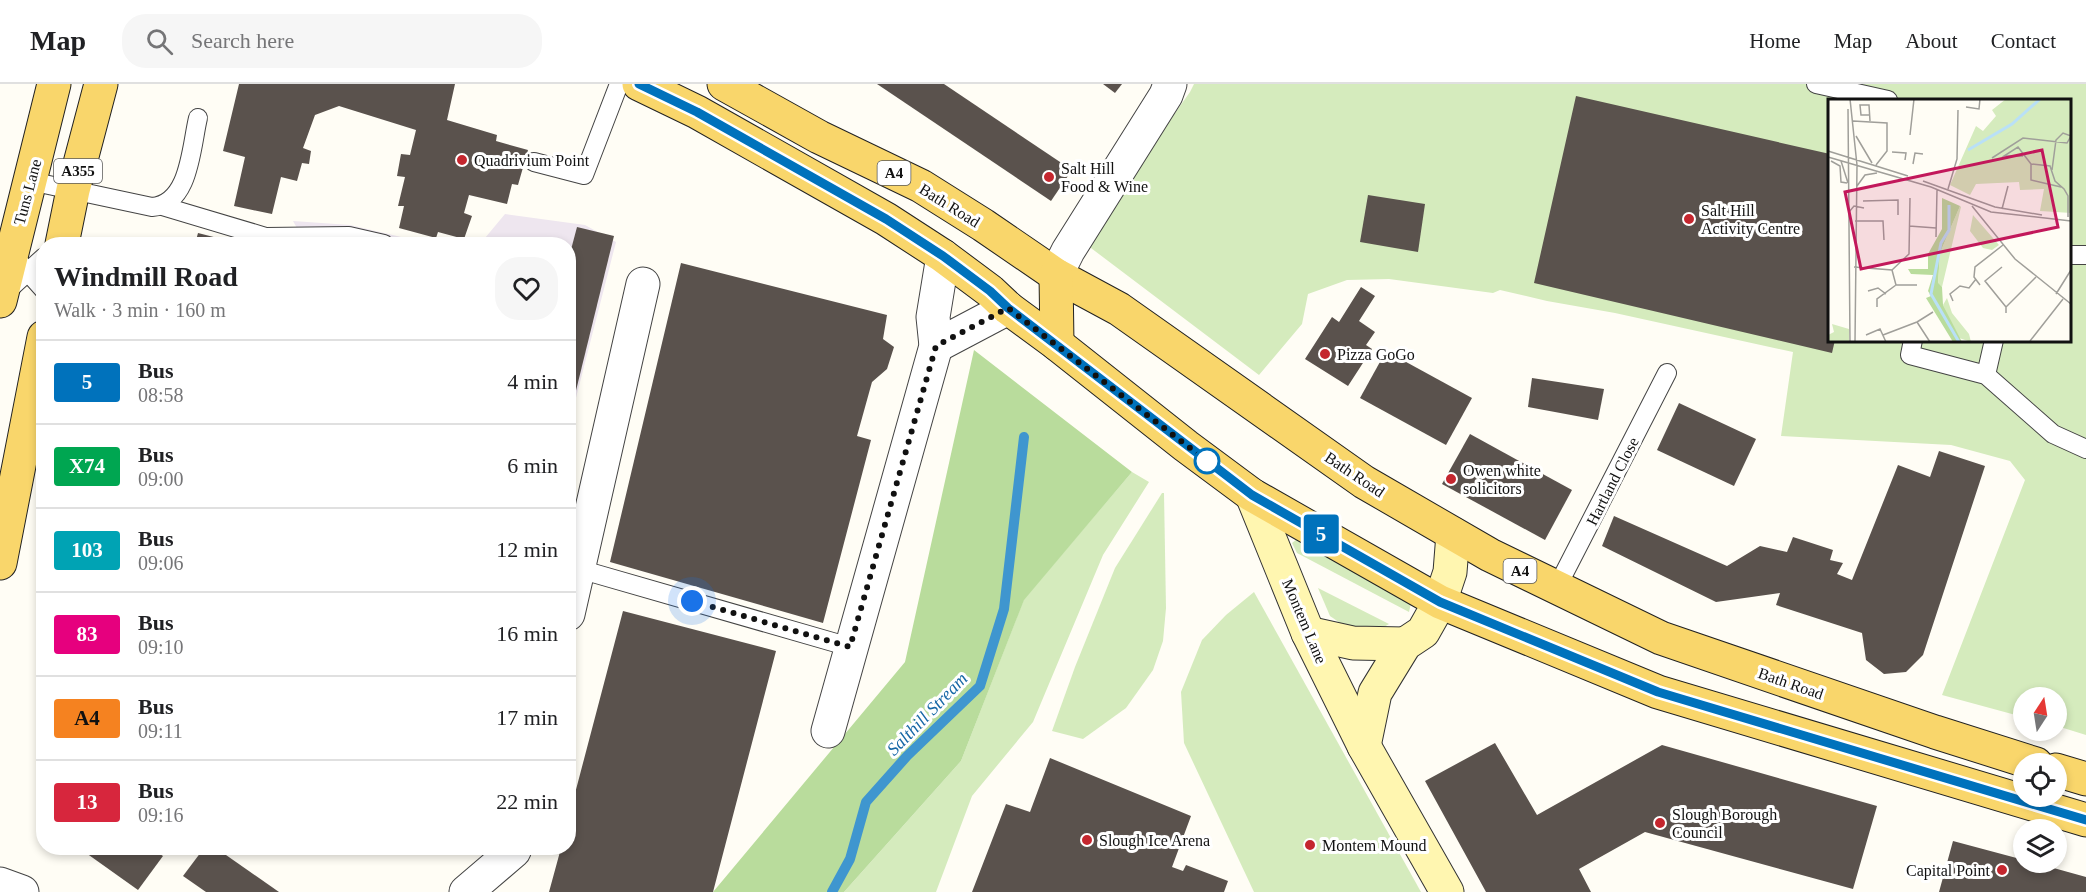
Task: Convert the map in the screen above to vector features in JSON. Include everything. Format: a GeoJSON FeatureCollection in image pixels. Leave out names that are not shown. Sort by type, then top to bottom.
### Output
{"type":"FeatureCollection","features":[{"type":"Feature","properties":{"kind":"main road","name":"Tuns Lane"},"geometry":{"type":"LineString","coordinates":[[0,299],[19,261],[30,181],[54,84]]}},
{"type":"Feature","properties":{"kind":"main road"},"geometry":{"type":"LineString","coordinates":[[639,84],[701,98],[799,171],[886,219],[943,256],[1252,495],[1440,602],[1658,692],[2086,820]]}},
{"type":"Feature","properties":{"kind":"main road","name":"Bath Road"},"geometry":{"type":"LineString","coordinates":[[724,84],[819,137],[921,186],[1056,275],[1119,309],[1364,482],[1453,534],[1556,589],[1660,639],[2013,757]]}},
{"type":"Feature","properties":{"kind":"main road","name":"A355"},"geometry":{"type":"LineString","coordinates":[[62,237],[100,89]]}},
{"type":"Feature","properties":{"kind":"main road"},"geometry":{"type":"LineString","coordinates":[[799,171],[819,137]]}},
{"type":"Feature","properties":{"kind":"main road"},"geometry":{"type":"LineString","coordinates":[[1056,275],[1057,344]]}},
{"type":"Feature","properties":{"kind":"main road"},"geometry":{"type":"LineString","coordinates":[[0,563],[36,405]]}},
{"type":"Feature","properties":{"kind":"main road","name":"Montem Lane"},"geometry":{"type":"LineString","coordinates":[[1252,495],[1308,633],[1364,746],[1447,892]]}},
{"type":"Feature","properties":{"kind":"main road"},"geometry":{"type":"LineString","coordinates":[[1364,746],[1375,693],[1405,644],[1423,632],[1440,602],[1450,572],[1453,534]]}},
{"type":"Feature","properties":{"kind":"main road"},"geometry":{"type":"LineString","coordinates":[[1308,633],[1353,643],[1405,644]]}},
{"type":"Feature","properties":{"kind":"main road"},"geometry":{"type":"LineString","coordinates":[[2067,773],[2086,779]]}},
{"type":"Feature","properties":{"kind":"street"},"geometry":{"type":"LineString","coordinates":[[1056,275],[1068,251],[1170,84]]}},
{"type":"Feature","properties":{"kind":"street"},"geometry":{"type":"LineString","coordinates":[[828,731],[936,346],[933,317],[943,256]]}},
{"type":"Feature","properties":{"kind":"street"},"geometry":{"type":"LineString","coordinates":[[576,581],[643,284]]}},
{"type":"Feature","properties":{"kind":"street"},"geometry":{"type":"LineString","coordinates":[[936,346],[1008,308]]}},
{"type":"Feature","properties":{"kind":"street"},"geometry":{"type":"LineString","coordinates":[[466,892],[509,855]]}},
{"type":"Feature","properties":{"kind":"street"},"geometry":{"type":"LineString","coordinates":[[0,884],[22,892]]}},
{"type":"Feature","properties":{"kind":"lane"},"geometry":{"type":"LineString","coordinates":[[534,162],[584,175],[619,84]]}},
{"type":"Feature","properties":{"kind":"lane"},"geometry":{"type":"LineString","coordinates":[[1816,84],[1884,99]]}},
{"type":"Feature","properties":{"kind":"lane"},"geometry":{"type":"LineString","coordinates":[[1882,84],[1888,99]]}},
{"type":"Feature","properties":{"kind":"lane"},"geometry":{"type":"LineString","coordinates":[[162,206],[179,192],[184,181],[198,118]]}},
{"type":"Feature","properties":{"kind":"lane"},"geometry":{"type":"LineString","coordinates":[[30,181],[152,207],[162,206],[266,237],[353,237]]}},
{"type":"Feature","properties":{"kind":"lane"},"geometry":{"type":"LineString","coordinates":[[36,255],[19,261],[36,281]]}},
{"type":"Feature","properties":{"kind":"lane"},"geometry":{"type":"LineString","coordinates":[[1913,342],[1910,355],[1986,375],[2053,434],[2086,449]]}},
{"type":"Feature","properties":{"kind":"lane"},"geometry":{"type":"LineString","coordinates":[[1986,375],[1994,342]]}},
{"type":"Feature","properties":{"kind":"lane","name":"Hartland Close"},"geometry":{"type":"LineString","coordinates":[[1556,589],[1667,373]]}},
{"type":"Feature","properties":{"kind":"lane"},"geometry":{"type":"LineString","coordinates":[[579,569],[850,647]]}},
{"type":"Feature","properties":{"kind":"shaded area"},"geometry":{"type":"Polygon","coordinates":[[[505,214],[585,225],[616,242],[576,398],[576,237],[486,237],[505,214]]]}},
{"type":"Feature","properties":{"kind":"shaded area"},"geometry":{"type":"Polygon","coordinates":[[[293,221],[350,225],[401,237],[302,237],[293,221]]]}},
{"type":"Feature","properties":{"kind":"green space"},"geometry":{"type":"Polygon","coordinates":[[[1194,84],[2086,84],[2086,735],[2067,729],[2067,687],[2013,687],[2013,714],[1942,695],[2025,480],[2010,461],[1951,445],[1781,436],[1793,352],[1500,290],[1493,293],[1389,279],[1347,280],[1308,294],[1302,324],[1259,375],[1083,242],[1194,84]]]}},
{"type":"Feature","properties":{"kind":"green space"},"geometry":{"type":"Polygon","coordinates":[[[974,350],[1132,472],[1024,600],[961,761],[844,892],[713,892],[905,662],[974,350]]]}},
{"type":"Feature","properties":{"kind":"green space"},"geometry":{"type":"Polygon","coordinates":[[[1132,472],[1149,482],[1103,555],[1033,722],[972,796],[936,892],[844,892],[961,761],[1024,599],[1132,472]]]}},
{"type":"Feature","properties":{"kind":"green space"},"geometry":{"type":"Polygon","coordinates":[[[1164,493],[1166,608],[1163,641],[1153,670],[1126,708],[1083,739],[1052,731],[1115,568],[1164,493]]]}},
{"type":"Feature","properties":{"kind":"green space"},"geometry":{"type":"Polygon","coordinates":[[[1297,539],[1411,603],[1409,612],[1297,553],[1292,543],[1297,539]]]}},
{"type":"Feature","properties":{"kind":"green space"},"geometry":{"type":"Polygon","coordinates":[[[1318,588],[1389,624],[1379,630],[1346,627],[1330,616],[1318,588]]]}},
{"type":"Feature","properties":{"kind":"green space"},"geometry":{"type":"Polygon","coordinates":[[[1254,592],[1421,892],[1254,892],[1184,743],[1181,692],[1202,640],[1226,615],[1254,592]]]}},
{"type":"Feature","properties":{"kind":"building","name":"Quadrivium Point"},"geometry":{"type":"Polygon","coordinates":[[[239,84],[455,84],[447,120],[497,135],[496,141],[528,150],[518,185],[512,184],[507,204],[469,195],[464,213],[472,216],[465,237],[438,232],[436,237],[432,237],[399,228],[404,206],[398,206],[405,177],[397,176],[401,154],[410,155],[416,130],[339,106],[315,115],[303,148],[311,151],[309,164],[302,163],[297,181],[281,177],[272,214],[234,206],[245,157],[223,151],[239,84]]]}},
{"type":"Feature","properties":{"kind":"building"},"geometry":{"type":"Polygon","coordinates":[[[877,84],[944,84],[1072,170],[1051,201],[877,84]]]}},
{"type":"Feature","properties":{"kind":"building"},"geometry":{"type":"Polygon","coordinates":[[[1103,84],[1122,84],[1115,93],[1103,84]]]}},
{"type":"Feature","properties":{"kind":"building","name":"Salt Hill Activity Centre"},"geometry":{"type":"Polygon","coordinates":[[[1576,96],[1828,154],[1828,342],[1835,342],[1832,353],[1534,283],[1576,96]]]}},
{"type":"Feature","properties":{"kind":"building"},"geometry":{"type":"Polygon","coordinates":[[[1368,195],[1425,204],[1418,252],[1360,242],[1368,195]]]}},
{"type":"Feature","properties":{"kind":"building"},"geometry":{"type":"Polygon","coordinates":[[[577,227],[614,236],[576,391],[576,237],[577,227]]]}},
{"type":"Feature","properties":{"kind":"building"},"geometry":{"type":"Polygon","coordinates":[[[198,233],[214,237],[197,237],[198,233]]]}},
{"type":"Feature","properties":{"kind":"building"},"geometry":{"type":"Polygon","coordinates":[[[681,263],[887,315],[883,339],[894,347],[887,369],[872,382],[857,436],[871,440],[823,623],[610,562],[681,263]]]}},
{"type":"Feature","properties":{"kind":"building"},"geometry":{"type":"Polygon","coordinates":[[[1361,287],[1375,296],[1359,321],[1375,332],[1366,345],[1372,349],[1348,386],[1305,359],[1332,317],[1339,322],[1361,287]]]}},
{"type":"Feature","properties":{"kind":"building"},"geometry":{"type":"Polygon","coordinates":[[[1386,351],[1472,398],[1446,445],[1360,398],[1386,351]]]}},
{"type":"Feature","properties":{"kind":"building"},"geometry":{"type":"Polygon","coordinates":[[[1532,378],[1604,389],[1598,420],[1528,407],[1532,378]]]}},
{"type":"Feature","properties":{"kind":"building"},"geometry":{"type":"Polygon","coordinates":[[[1679,403],[1756,439],[1734,486],[1657,450],[1679,403]]]}},
{"type":"Feature","properties":{"kind":"building"},"geometry":{"type":"Polygon","coordinates":[[[1470,434],[1572,490],[1545,540],[1442,484],[1470,434]]]}},
{"type":"Feature","properties":{"kind":"building"},"geometry":{"type":"Polygon","coordinates":[[[1939,451],[1985,466],[1923,655],[1906,672],[1884,674],[1866,660],[1862,633],[1776,605],[1780,593],[1716,602],[1602,546],[1614,516],[1727,566],[1760,546],[1787,552],[1793,537],[1833,550],[1830,560],[1843,563],[1837,574],[1852,580],[1898,465],[1930,477],[1939,451]]]}},
{"type":"Feature","properties":{"kind":"building"},"geometry":{"type":"Polygon","coordinates":[[[623,611],[776,651],[713,892],[549,892],[559,855],[576,855],[576,790],[623,611]]]}},
{"type":"Feature","properties":{"kind":"building","name":"Slough Borough Council"},"geometry":{"type":"Polygon","coordinates":[[[1495,743],[1537,815],[1662,745],[1877,806],[1853,889],[1645,832],[1579,869],[1591,892],[1486,892],[1425,781],[1495,743]]]}},
{"type":"Feature","properties":{"kind":"building","name":"Slough Ice Arena"},"geometry":{"type":"Polygon","coordinates":[[[1050,758],[1191,816],[1172,867],[1183,871],[1186,865],[1228,881],[1224,892],[972,892],[1006,804],[1030,812],[1050,758]]]}},
{"type":"Feature","properties":{"kind":"building","name":"Capital Point"},"geometry":{"type":"Polygon","coordinates":[[[1953,841],[2013,857],[2013,873],[2067,872],[2086,877],[2086,892],[1939,892],[1953,841]]]}},
{"type":"Feature","properties":{"kind":"building"},"geometry":{"type":"Polygon","coordinates":[[[89,855],[163,856],[138,890],[89,855]]]}},
{"type":"Feature","properties":{"kind":"building"},"geometry":{"type":"Polygon","coordinates":[[[199,855],[226,855],[279,892],[206,892],[183,876],[199,855]]]}},
{"type":"Feature","properties":{"kind":"waterway","name":"Salthill Stream"},"geometry":{"type":"LineString","coordinates":[[832,892],[850,859],[866,802],[907,756],[980,686],[1004,609],[1024,437]]}},
{"type":"Feature","properties":{"kind":"bus line","name":"5"},"geometry":{"type":"LineString","coordinates":[[639,84],[697,112],[886,219],[943,256],[990,291],[1008,308],[1252,495],[1440,602],[1658,692],[2086,820]]}},
{"type":"Feature","properties":{"kind":"place","name":"Quadrivium Point"},"geometry":{"type":"Point","coordinates":[462,160]}},
{"type":"Feature","properties":{"kind":"place","name":"Salt Hill Food & Wine"},"geometry":{"type":"Point","coordinates":[1049,177]}},
{"type":"Feature","properties":{"kind":"place","name":"Salt Hill Activity Centre"},"geometry":{"type":"Point","coordinates":[1689,219]}},
{"type":"Feature","properties":{"kind":"place","name":"Pizza GoGo"},"geometry":{"type":"Point","coordinates":[1325,354]}},
{"type":"Feature","properties":{"kind":"place","name":"Owen white solicitors"},"geometry":{"type":"Point","coordinates":[1451,479]}},
{"type":"Feature","properties":{"kind":"place","name":"Slough Borough Council"},"geometry":{"type":"Point","coordinates":[1660,823]}},
{"type":"Feature","properties":{"kind":"place","name":"Slough Ice Arena"},"geometry":{"type":"Point","coordinates":[1087,840]}},
{"type":"Feature","properties":{"kind":"place","name":"Montem Mound"},"geometry":{"type":"Point","coordinates":[1310,845]}},
{"type":"Feature","properties":{"kind":"place","name":"Capital Point"},"geometry":{"type":"Point","coordinates":[2002,870]}},
{"type":"Feature","properties":{"kind":"route"},"geometry":{"type":"LineString","coordinates":[[692,601],[850,647],[936,346],[1008,308],[1207,461]]}}]}
